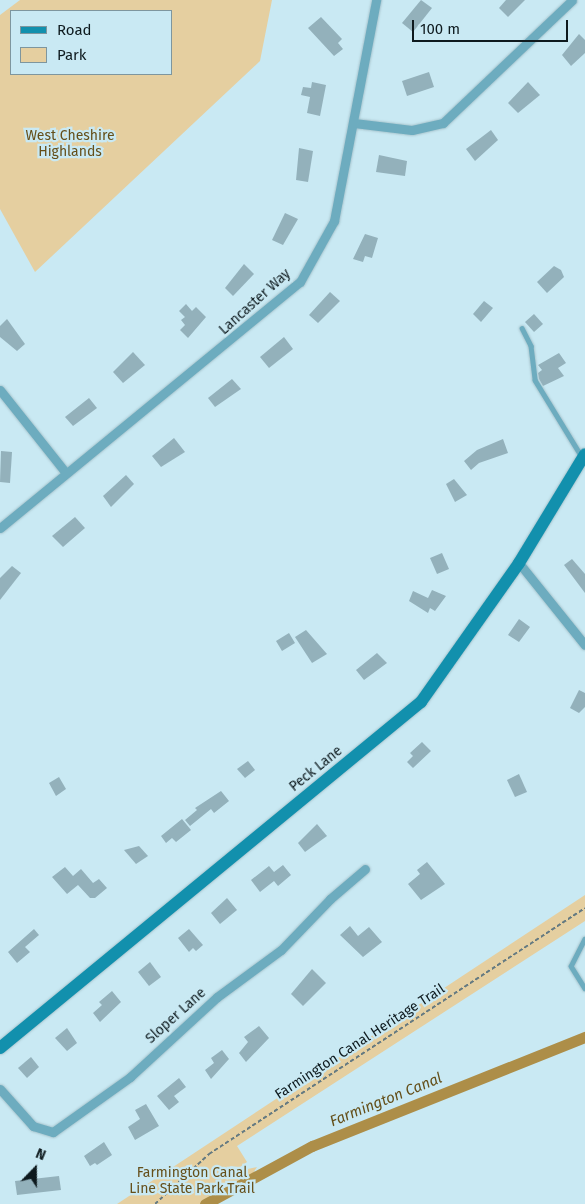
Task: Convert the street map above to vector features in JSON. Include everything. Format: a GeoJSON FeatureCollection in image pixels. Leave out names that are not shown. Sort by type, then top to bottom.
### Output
{"type":"FeatureCollection","features":[{"type":"Feature","properties":{"kind":"street","name":"Lancaster Way"},"geometry":{"type":"LineString","coordinates":[[0,528],[231,342],[300,282],[334,221],[376,0]]}},
{"type":"Feature","properties":{"kind":"street"},"geometry":{"type":"LineString","coordinates":[[354,123],[412,130],[443,123],[572,0]]}},
{"type":"Feature","properties":{"kind":"street"},"geometry":{"type":"LineString","coordinates":[[0,390],[66,473]]}},
{"type":"Feature","properties":{"kind":"street","name":"Peck Lane"},"geometry":{"type":"LineString","coordinates":[[0,1048],[420,702],[519,563],[584,456]]}},
{"type":"Feature","properties":{"kind":"street"},"geometry":{"type":"LineString","coordinates":[[519,563],[585,645]]}},
{"type":"Feature","properties":{"kind":"street","name":"Sloper Lane"},"geometry":{"type":"LineString","coordinates":[[0,1089],[33,1126],[53,1132],[130,1077],[217,997],[281,950],[330,899],[365,869]]}},
{"type":"Feature","properties":{"kind":"lane"},"geometry":{"type":"LineString","coordinates":[[522,328],[531,346],[535,380],[584,456]]}},
{"type":"Feature","properties":{"kind":"lane"},"geometry":{"type":"LineString","coordinates":[[585,939],[572,966],[585,988]]}},
{"type":"Feature","properties":{"kind":"path","name":"Farmington Canal Heritage Trail"},"geometry":{"type":"LineString","coordinates":[[155,1204],[210,1154],[585,908]]}},
{"type":"Feature","properties":{"kind":"green space","name":"West Cheshire Highlands"},"geometry":{"type":"Polygon","coordinates":[[[20,0],[272,0],[260,61],[35,272],[0,209],[0,15],[20,0]]]}},
{"type":"Feature","properties":{"kind":"green space","name":"Farmington Canal Line State Park Trail"},"geometry":{"type":"Polygon","coordinates":[[[585,895],[585,921],[237,1146],[247,1162],[240,1167],[229,1166],[238,1171],[257,1167],[251,1176],[239,1179],[235,1187],[220,1186],[201,1204],[117,1204],[585,895]]]}},
{"type":"Feature","properties":{"kind":"building"},"geometry":{"type":"Polygon","coordinates":[[[421,0],[432,8],[413,32],[402,23],[421,0]]]}},
{"type":"Feature","properties":{"kind":"building"},"geometry":{"type":"Polygon","coordinates":[[[506,0],[525,0],[508,17],[499,8],[506,0]]]}},
{"type":"Feature","properties":{"kind":"building"},"geometry":{"type":"Polygon","coordinates":[[[321,17],[342,39],[338,43],[343,49],[334,56],[308,28],[321,17]]]}},
{"type":"Feature","properties":{"kind":"building"},"geometry":{"type":"Polygon","coordinates":[[[579,34],[585,40],[585,53],[571,66],[562,55],[579,34]]]}},
{"type":"Feature","properties":{"kind":"building"},"geometry":{"type":"Polygon","coordinates":[[[429,72],[434,87],[407,96],[402,81],[429,72]]]}},
{"type":"Feature","properties":{"kind":"building"},"geometry":{"type":"Polygon","coordinates":[[[312,82],[326,85],[320,116],[307,113],[310,97],[301,95],[303,87],[311,88],[312,82]]]}},
{"type":"Feature","properties":{"kind":"building"},"geometry":{"type":"Polygon","coordinates":[[[528,82],[540,95],[518,113],[508,103],[528,82]]]}},
{"type":"Feature","properties":{"kind":"building"},"geometry":{"type":"Polygon","coordinates":[[[491,130],[498,140],[475,161],[466,149],[491,130]]]}},
{"type":"Feature","properties":{"kind":"building"},"geometry":{"type":"Polygon","coordinates":[[[299,148],[313,151],[308,182],[296,180],[299,148]]]}},
{"type":"Feature","properties":{"kind":"building"},"geometry":{"type":"Polygon","coordinates":[[[379,155],[407,161],[405,176],[376,172],[379,155]]]}},
{"type":"Feature","properties":{"kind":"building"},"geometry":{"type":"Polygon","coordinates":[[[285,213],[298,219],[283,245],[272,240],[285,213]]]}},
{"type":"Feature","properties":{"kind":"building"},"geometry":{"type":"Polygon","coordinates":[[[365,234],[378,238],[372,258],[365,256],[363,262],[353,259],[365,234]]]}},
{"type":"Feature","properties":{"kind":"building"},"geometry":{"type":"Polygon","coordinates":[[[244,264],[254,274],[233,296],[225,288],[244,264]]]}},
{"type":"Feature","properties":{"kind":"building"},"geometry":{"type":"Polygon","coordinates":[[[554,266],[561,270],[564,277],[547,293],[537,282],[554,266]]]}},
{"type":"Feature","properties":{"kind":"building"},"geometry":{"type":"Polygon","coordinates":[[[330,292],[340,301],[318,323],[309,315],[330,292]]]}},
{"type":"Feature","properties":{"kind":"building"},"geometry":{"type":"Polygon","coordinates":[[[484,301],[493,308],[481,322],[473,314],[484,301]]]}},
{"type":"Feature","properties":{"kind":"building"},"geometry":{"type":"Polygon","coordinates":[[[186,304],[192,311],[196,307],[206,317],[188,338],[180,330],[185,325],[181,320],[185,317],[179,311],[186,304]]]}},
{"type":"Feature","properties":{"kind":"building"},"geometry":{"type":"Polygon","coordinates":[[[534,314],[543,324],[534,332],[525,322],[534,314]]]}},
{"type":"Feature","properties":{"kind":"building"},"geometry":{"type":"Polygon","coordinates":[[[7,319],[25,344],[17,351],[0,337],[0,326],[7,319]]]}},
{"type":"Feature","properties":{"kind":"building"},"geometry":{"type":"Polygon","coordinates":[[[284,337],[293,349],[269,368],[260,357],[284,337]]]}},
{"type":"Feature","properties":{"kind":"building"},"geometry":{"type":"Polygon","coordinates":[[[133,352],[145,365],[123,383],[113,372],[133,352]]]}},
{"type":"Feature","properties":{"kind":"building"},"geometry":{"type":"Polygon","coordinates":[[[559,353],[566,363],[558,368],[564,376],[543,386],[538,373],[542,370],[538,365],[559,353]]]}},
{"type":"Feature","properties":{"kind":"building"},"geometry":{"type":"Polygon","coordinates":[[[232,379],[241,389],[215,407],[208,398],[232,379]]]}},
{"type":"Feature","properties":{"kind":"building"},"geometry":{"type":"Polygon","coordinates":[[[89,398],[97,408],[73,426],[65,417],[89,398]]]}},
{"type":"Feature","properties":{"kind":"building"},"geometry":{"type":"Polygon","coordinates":[[[174,438],[185,452],[161,467],[152,456],[174,438]]]}},
{"type":"Feature","properties":{"kind":"building"},"geometry":{"type":"Polygon","coordinates":[[[503,439],[508,453],[479,463],[471,470],[464,461],[477,450],[503,439]]]}},
{"type":"Feature","properties":{"kind":"building"},"geometry":{"type":"Polygon","coordinates":[[[1,451],[12,452],[10,483],[0,482],[1,451]]]}},
{"type":"Feature","properties":{"kind":"building"},"geometry":{"type":"Polygon","coordinates":[[[126,475],[134,484],[111,507],[103,496],[126,475]]]}},
{"type":"Feature","properties":{"kind":"building"},"geometry":{"type":"Polygon","coordinates":[[[454,479],[467,495],[455,502],[446,484],[454,479]]]}},
{"type":"Feature","properties":{"kind":"building"},"geometry":{"type":"Polygon","coordinates":[[[75,517],[85,528],[63,547],[52,536],[75,517]]]}},
{"type":"Feature","properties":{"kind":"building"},"geometry":{"type":"Polygon","coordinates":[[[442,553],[449,569],[437,574],[430,558],[442,553]]]}},
{"type":"Feature","properties":{"kind":"building"},"geometry":{"type":"Polygon","coordinates":[[[572,559],[585,574],[585,593],[564,565],[572,559]]]}},
{"type":"Feature","properties":{"kind":"building"},"geometry":{"type":"Polygon","coordinates":[[[12,566],[21,573],[0,600],[0,578],[12,566]]]}},
{"type":"Feature","properties":{"kind":"building"},"geometry":{"type":"Polygon","coordinates":[[[432,590],[446,596],[435,611],[430,608],[428,613],[409,601],[413,591],[428,598],[432,590]]]}},
{"type":"Feature","properties":{"kind":"building"},"geometry":{"type":"Polygon","coordinates":[[[519,619],[530,627],[519,642],[508,635],[519,619]]]}},
{"type":"Feature","properties":{"kind":"building"},"geometry":{"type":"Polygon","coordinates":[[[306,630],[327,654],[312,663],[295,637],[306,630]]]}},
{"type":"Feature","properties":{"kind":"building"},"geometry":{"type":"Polygon","coordinates":[[[289,633],[295,643],[282,651],[276,641],[289,633]]]}},
{"type":"Feature","properties":{"kind":"building"},"geometry":{"type":"Polygon","coordinates":[[[377,653],[387,663],[364,680],[356,670],[377,653]]]}},
{"type":"Feature","properties":{"kind":"building"},"geometry":{"type":"Polygon","coordinates":[[[579,690],[585,693],[585,707],[579,713],[570,708],[579,690]]]}},
{"type":"Feature","properties":{"kind":"building"},"geometry":{"type":"Polygon","coordinates":[[[422,742],[431,751],[413,768],[407,762],[413,756],[410,753],[422,742]]]}},
{"type":"Feature","properties":{"kind":"building"},"geometry":{"type":"Polygon","coordinates":[[[248,761],[255,770],[245,778],[237,769],[248,761]]]}},
{"type":"Feature","properties":{"kind":"building"},"geometry":{"type":"Polygon","coordinates":[[[519,774],[527,792],[515,797],[507,780],[519,774]]]}},
{"type":"Feature","properties":{"kind":"building"},"geometry":{"type":"Polygon","coordinates":[[[59,777],[66,789],[56,796],[49,783],[59,777]]]}},
{"type":"Feature","properties":{"kind":"building"},"geometry":{"type":"Polygon","coordinates":[[[221,791],[229,801],[214,813],[211,809],[190,826],[185,820],[197,810],[195,808],[221,791]]]}},
{"type":"Feature","properties":{"kind":"building"},"geometry":{"type":"Polygon","coordinates":[[[182,819],[191,830],[176,842],[172,838],[166,843],[161,836],[182,819]]]}},
{"type":"Feature","properties":{"kind":"building"},"geometry":{"type":"Polygon","coordinates":[[[317,824],[327,836],[305,852],[298,843],[317,824]]]}},
{"type":"Feature","properties":{"kind":"building"},"geometry":{"type":"Polygon","coordinates":[[[139,846],[148,856],[136,864],[124,850],[139,846]]]}},
{"type":"Feature","properties":{"kind":"building"},"geometry":{"type":"Polygon","coordinates":[[[427,862],[445,884],[421,900],[408,884],[420,874],[417,870],[427,862]]]}},
{"type":"Feature","properties":{"kind":"building"},"geometry":{"type":"Polygon","coordinates":[[[283,865],[291,875],[278,886],[274,881],[260,892],[251,880],[269,866],[274,872],[283,865]]]}},
{"type":"Feature","properties":{"kind":"building"},"geometry":{"type":"Polygon","coordinates":[[[65,867],[73,876],[81,869],[93,883],[99,879],[107,888],[95,898],[90,898],[78,885],[67,894],[52,877],[65,867]]]}},
{"type":"Feature","properties":{"kind":"building"},"geometry":{"type":"Polygon","coordinates":[[[227,898],[237,910],[220,924],[211,913],[227,898]]]}},
{"type":"Feature","properties":{"kind":"building"},"geometry":{"type":"Polygon","coordinates":[[[350,926],[358,936],[369,927],[382,942],[363,957],[340,935],[350,926]]]}},
{"type":"Feature","properties":{"kind":"building"},"geometry":{"type":"Polygon","coordinates":[[[34,929],[39,935],[25,947],[30,952],[17,963],[8,952],[34,929]]]}},
{"type":"Feature","properties":{"kind":"building"},"geometry":{"type":"Polygon","coordinates":[[[189,929],[203,945],[196,951],[193,948],[189,952],[178,938],[189,929]]]}},
{"type":"Feature","properties":{"kind":"building"},"geometry":{"type":"Polygon","coordinates":[[[150,962],[161,977],[149,986],[138,972],[150,962]]]}},
{"type":"Feature","properties":{"kind":"building"},"geometry":{"type":"Polygon","coordinates":[[[312,969],[326,983],[303,1006],[291,994],[312,969]]]}},
{"type":"Feature","properties":{"kind":"building"},"geometry":{"type":"Polygon","coordinates":[[[112,991],[121,1002],[100,1022],[93,1013],[102,1005],[99,1002],[112,991]]]}},
{"type":"Feature","properties":{"kind":"building"},"geometry":{"type":"Polygon","coordinates":[[[259,1026],[269,1038],[246,1062],[239,1053],[248,1042],[244,1037],[259,1026]]]}},
{"type":"Feature","properties":{"kind":"building"},"geometry":{"type":"Polygon","coordinates":[[[67,1028],[77,1043],[67,1051],[55,1038],[67,1028]]]}},
{"type":"Feature","properties":{"kind":"building"},"geometry":{"type":"Polygon","coordinates":[[[222,1050],[229,1059],[211,1079],[205,1070],[214,1063],[211,1058],[222,1050]]]}},
{"type":"Feature","properties":{"kind":"building"},"geometry":{"type":"Polygon","coordinates":[[[31,1057],[39,1067],[27,1078],[18,1068],[31,1057]]]}},
{"type":"Feature","properties":{"kind":"building"},"geometry":{"type":"Polygon","coordinates":[[[179,1078],[186,1087],[174,1096],[179,1102],[169,1110],[157,1096],[179,1078]]]}},
{"type":"Feature","properties":{"kind":"building"},"geometry":{"type":"Polygon","coordinates":[[[146,1104],[159,1126],[135,1140],[128,1127],[140,1119],[135,1110],[146,1104]]]}},
{"type":"Feature","properties":{"kind":"building"},"geometry":{"type":"Polygon","coordinates":[[[104,1142],[112,1155],[97,1165],[95,1163],[90,1166],[84,1156],[104,1142]]]}},
{"type":"Feature","properties":{"kind":"building"},"geometry":{"type":"Polygon","coordinates":[[[59,1176],[61,1190],[17,1195],[15,1181],[59,1176]]]}},
{"type":"Feature","properties":{"kind":"waterway","name":"Farmington Canal"},"geometry":{"type":"LineString","coordinates":[[205,1204],[312,1146],[585,1037]]}}]}
